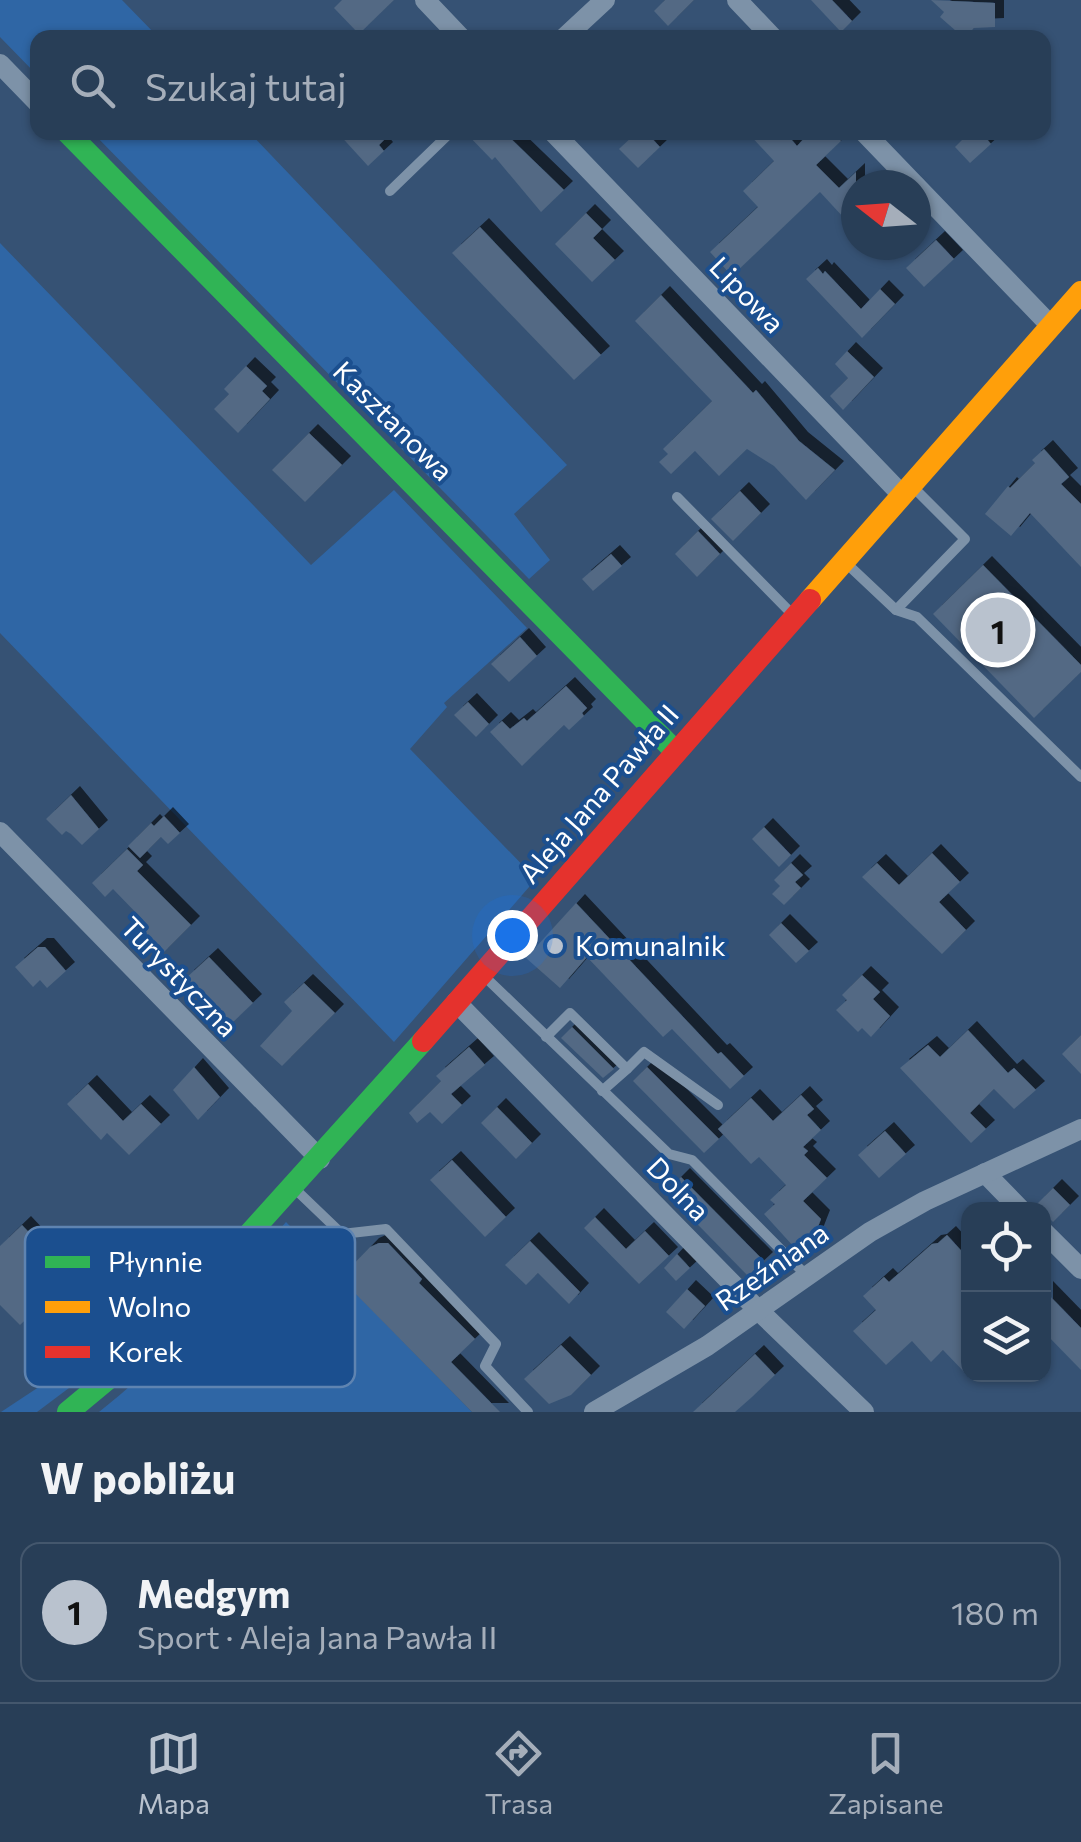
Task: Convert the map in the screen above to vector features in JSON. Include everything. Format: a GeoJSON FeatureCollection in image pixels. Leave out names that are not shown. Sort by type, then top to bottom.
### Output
{"type":"FeatureCollection","features":[{"type":"Feature","properties":{"kind":"street"},"geometry":{"type":"LineString","coordinates":[[425,0],[453,30]]}},
{"type":"Feature","properties":{"kind":"street"},"geometry":{"type":"LineString","coordinates":[[573,30],[606,0]]}},
{"type":"Feature","properties":{"kind":"street"},"geometry":{"type":"LineString","coordinates":[[736,0],[765,30]]}},
{"type":"Feature","properties":{"kind":"street"},"geometry":{"type":"LineString","coordinates":[[0,64],[30,94]]}},
{"type":"Feature","properties":{"kind":"street","name":"Kasztanowa"},"geometry":{"type":"LineString","coordinates":[[75,140],[676,752]]}},
{"type":"Feature","properties":{"kind":"street","name":"Lipowa"},"geometry":{"type":"LineString","coordinates":[[561,140],[907,490]]}},
{"type":"Feature","properties":{"kind":"street"},"geometry":{"type":"LineString","coordinates":[[872,140],[901,170]]}},
{"type":"Feature","properties":{"kind":"street"},"geometry":{"type":"LineString","coordinates":[[931,201],[1051,326]]}},
{"type":"Feature","properties":{"kind":"street","name":"Aleja Jana Pawła II"},"geometry":{"type":"LineString","coordinates":[[257,1227],[1081,292]]}},
{"type":"Feature","properties":{"kind":"street","name":"Turystyczna"},"geometry":{"type":"LineString","coordinates":[[0,832],[320,1159]]}},
{"type":"Feature","properties":{"kind":"street","name":"Dolna"},"geometry":{"type":"LineString","coordinates":[[456,1002],[757,1309],[864,1412]]}},
{"type":"Feature","properties":{"kind":"street","name":"Rzeźniana"},"geometry":{"type":"LineString","coordinates":[[594,1412],[707,1346],[870,1232],[1081,1130]]}},
{"type":"Feature","properties":{"kind":"street"},"geometry":{"type":"LineString","coordinates":[[985,1174],[1013,1202]]}},
{"type":"Feature","properties":{"kind":"street"},"geometry":{"type":"LineString","coordinates":[[1051,1239],[1081,1270]]}},
{"type":"Feature","properties":{"kind":"street","name":"Aleja Jana Pawła II"},"geometry":{"type":"LineString","coordinates":[[68,1412],[101,1387]]}},
{"type":"Feature","properties":{"kind":"lane"},"geometry":{"type":"LineString","coordinates":[[390,191],[443,140]]}},
{"type":"Feature","properties":{"kind":"lane"},"geometry":{"type":"LineString","coordinates":[[896,610],[964,538],[907,490]]}},
{"type":"Feature","properties":{"kind":"lane"},"geometry":{"type":"LineString","coordinates":[[677,498],[795,617]]}},
{"type":"Feature","properties":{"kind":"lane"},"geometry":{"type":"LineString","coordinates":[[844,561],[896,610],[917,617],[1081,778]]}},
{"type":"Feature","properties":{"kind":"lane"},"geometry":{"type":"LineString","coordinates":[[481,974],[670,1154],[692,1160],[806,1276]]}},
{"type":"Feature","properties":{"kind":"lane"},"geometry":{"type":"LineString","coordinates":[[546,1037],[570,1013],[627,1069]]}},
{"type":"Feature","properties":{"kind":"lane"},"geometry":{"type":"LineString","coordinates":[[602,1091],[644,1052],[718,1105]]}},
{"type":"Feature","properties":{"kind":"lane"},"geometry":{"type":"LineString","coordinates":[[293,1188],[335,1227]]}},
{"type":"Feature","properties":{"kind":"lane"},"geometry":{"type":"LineString","coordinates":[[355,1233],[386,1229],[496,1344],[486,1366],[528,1412]]}},
{"type":"Feature","properties":{"kind":"shaded area"},"geometry":{"type":"Polygon","coordinates":[[[0,0],[122,0],[151,30],[30,30],[30,68],[0,37],[0,0]]]}},
{"type":"Feature","properties":{"kind":"shaded area"},"geometry":{"type":"Polygon","coordinates":[[[100,140],[257,140],[567,465],[514,514],[550,560],[529,579],[100,140]]]}},
{"type":"Feature","properties":{"kind":"shaded area"},"geometry":{"type":"Polygon","coordinates":[[[0,243],[311,565],[394,490],[527,628],[444,703],[447,707],[410,749],[536,879],[394,1042],[0,633],[0,243]]]}},
{"type":"Feature","properties":{"kind":"shaded area"},"geometry":{"type":"Polygon","coordinates":[[[355,1292],[472,1412],[99,1412],[129,1387],[355,1387],[355,1292]]]}},
{"type":"Feature","properties":{"kind":"shaded area"},"geometry":{"type":"Polygon","coordinates":[[[39,1387],[69,1388],[37,1412],[1,1412],[39,1387]]]}},
{"type":"Feature","properties":{"kind":"building"},"geometry":{"type":"Polygon","coordinates":[[[342,0],[394,0],[363,30],[355,30],[334,8],[342,0]]]}},
{"type":"Feature","properties":{"kind":"building"},"geometry":{"type":"Polygon","coordinates":[[[665,0],[694,0],[668,26],[654,11],[665,0]]]}},
{"type":"Feature","properties":{"kind":"building"},"geometry":{"type":"Polygon","coordinates":[[[811,0],[832,0],[852,21],[839,30],[811,0]]]}},
{"type":"Feature","properties":{"kind":"building"},"geometry":{"type":"Polygon","coordinates":[[[931,0],[995,3],[995,27],[955,30],[940,17],[944,12],[931,0]]]}},
{"type":"Feature","properties":{"kind":"building"},"geometry":{"type":"Polygon","coordinates":[[[344,140],[384,140],[379,145],[384,151],[368,166],[344,140]]]}},
{"type":"Feature","properties":{"kind":"building"},"geometry":{"type":"Polygon","coordinates":[[[473,140],[512,140],[564,190],[541,212],[495,157],[492,160],[473,140]]]}},
{"type":"Feature","properties":{"kind":"building"},"geometry":{"type":"Polygon","coordinates":[[[629,140],[653,140],[660,147],[638,168],[619,149],[629,140]]]}},
{"type":"Feature","properties":{"kind":"building"},"geometry":{"type":"Polygon","coordinates":[[[754,140],[792,140],[797,146],[803,140],[841,141],[816,165],[841,186],[841,215],[820,192],[732,276],[710,252],[758,207],[743,191],[774,161],[754,140]]]}},
{"type":"Feature","properties":{"kind":"building"},"geometry":{"type":"Polygon","coordinates":[[[962,140],[988,140],[991,144],[970,163],[955,147],[962,140]]]}},
{"type":"Feature","properties":{"kind":"building"},"geometry":{"type":"Polygon","coordinates":[[[586,213],[602,229],[593,238],[615,260],[592,282],[555,244],[586,213]]]}},
{"type":"Feature","properties":{"kind":"building"},"geometry":{"type":"Polygon","coordinates":[[[480,227],[601,355],[574,380],[452,253],[480,227]]]}},
{"type":"Feature","properties":{"kind":"building"},"geometry":{"type":"Polygon","coordinates":[[[936,240],[954,259],[924,287],[906,268],[915,260],[931,260],[931,245],[936,240]]]}},
{"type":"Feature","properties":{"kind":"building"},"geometry":{"type":"Polygon","coordinates":[[[818,268],[861,309],[880,289],[895,304],[862,338],[806,279],[818,268]]]}},
{"type":"Feature","properties":{"kind":"building"},"geometry":{"type":"Polygon","coordinates":[[[661,295],[753,393],[756,390],[799,441],[835,470],[806,500],[774,466],[747,449],[719,476],[695,451],[671,474],[659,462],[668,454],[663,449],[712,401],[635,321],[661,295]]]}},
{"type":"Feature","properties":{"kind":"building"},"geometry":{"type":"Polygon","coordinates":[[[847,351],[874,377],[843,410],[830,396],[848,378],[835,364],[847,351]]]}},
{"type":"Feature","properties":{"kind":"building"},"geometry":{"type":"Polygon","coordinates":[[[246,366],[267,386],[262,391],[270,399],[238,433],[214,409],[229,394],[224,389],[246,366]]]}},
{"type":"Feature","properties":{"kind":"building"},"geometry":{"type":"Polygon","coordinates":[[[309,433],[342,465],[305,502],[272,470],[309,433]]]}},
{"type":"Feature","properties":{"kind":"building"},"geometry":{"type":"Polygon","coordinates":[[[1044,449],[1069,477],[1061,484],[1081,504],[1081,567],[1030,513],[1011,536],[985,514],[1044,449]]]}},
{"type":"Feature","properties":{"kind":"building"},"geometry":{"type":"Polygon","coordinates":[[[740,491],[761,513],[733,541],[711,519],[740,491]]]}},
{"type":"Feature","properties":{"kind":"building"},"geometry":{"type":"Polygon","coordinates":[[[698,531],[720,554],[697,577],[675,554],[698,531]]]}},
{"type":"Feature","properties":{"kind":"building"},"geometry":{"type":"Polygon","coordinates":[[[611,554],[622,566],[593,591],[582,579],[611,554]]]}},
{"type":"Feature","properties":{"kind":"building"},"geometry":{"type":"Polygon","coordinates":[[[983,565],[1081,665],[1081,672],[1034,718],[933,614],[983,565]]]}},
{"type":"Feature","properties":{"kind":"building"},"geometry":{"type":"Polygon","coordinates":[[[520,637],[537,656],[509,682],[491,664],[520,637]]]}},
{"type":"Feature","properties":{"kind":"building"},"geometry":{"type":"Polygon","coordinates":[[[566,686],[587,708],[584,716],[569,730],[564,725],[522,766],[490,732],[502,721],[510,729],[524,718],[527,721],[566,686]]]}},
{"type":"Feature","properties":{"kind":"building"},"geometry":{"type":"Polygon","coordinates":[[[468,702],[489,724],[476,737],[454,715],[468,702]]]}},
{"type":"Feature","properties":{"kind":"building"},"geometry":{"type":"Polygon","coordinates":[[[71,795],[99,829],[82,845],[66,831],[62,835],[46,819],[71,795]]]}},
{"type":"Feature","properties":{"kind":"building"},"geometry":{"type":"Polygon","coordinates":[[[164,816],[180,833],[168,844],[161,837],[140,858],[128,846],[164,816]]]}},
{"type":"Feature","properties":{"kind":"building"},"geometry":{"type":"Polygon","coordinates":[[[764,827],[791,855],[779,867],[752,839],[764,827]]]}},
{"type":"Feature","properties":{"kind":"building"},"geometry":{"type":"Polygon","coordinates":[[[127,849],[143,865],[137,871],[191,925],[159,957],[133,930],[143,920],[113,889],[105,897],[92,883],[127,849]]]}},
{"type":"Feature","properties":{"kind":"building"},"geometry":{"type":"Polygon","coordinates":[[[932,853],[960,882],[939,902],[966,930],[942,954],[862,877],[877,863],[899,885],[932,853]]]}},
{"type":"Feature","properties":{"kind":"building"},"geometry":{"type":"Polygon","coordinates":[[[791,863],[803,875],[795,882],[801,888],[784,905],[772,894],[780,886],[774,880],[791,863]]]}},
{"type":"Feature","properties":{"kind":"building"},"geometry":{"type":"Polygon","coordinates":[[[576,903],[718,1054],[721,1052],[744,1076],[730,1089],[672,1029],[663,1037],[587,957],[560,988],[526,958],[576,903]]]}},
{"type":"Feature","properties":{"kind":"building"},"geometry":{"type":"Polygon","coordinates":[[[781,923],[809,951],[796,963],[769,935],[781,923]]]}},
{"type":"Feature","properties":{"kind":"building"},"geometry":{"type":"Polygon","coordinates":[[[38,947],[45,947],[66,971],[47,988],[40,980],[33,987],[15,967],[38,947]]]}},
{"type":"Feature","properties":{"kind":"building"},"geometry":{"type":"Polygon","coordinates":[[[209,957],[253,1003],[230,1025],[185,979],[209,957]]]}},
{"type":"Feature","properties":{"kind":"building"},"geometry":{"type":"Polygon","coordinates":[[[862,975],[880,992],[873,999],[890,1016],[871,1037],[862,1028],[858,1032],[836,1010],[847,1000],[842,995],[862,975]]]}},
{"type":"Feature","properties":{"kind":"building"},"geometry":{"type":"Polygon","coordinates":[[[304,983],[335,1013],[282,1066],[260,1046],[292,1011],[284,1002],[304,983]]]}},
{"type":"Feature","properties":{"kind":"building"},"geometry":{"type":"Polygon","coordinates":[[[572,1027],[614,1069],[603,1078],[561,1038],[572,1027]]]}},
{"type":"Feature","properties":{"kind":"building"},"geometry":{"type":"Polygon","coordinates":[[[968,1030],[1008,1073],[1014,1068],[1036,1090],[1014,1109],[994,1089],[970,1113],[986,1129],[971,1143],[900,1068],[928,1045],[940,1057],[968,1030]]]}},
{"type":"Feature","properties":{"kind":"building"},"geometry":{"type":"Polygon","coordinates":[[[1081,1035],[1081,1074],[1062,1054],[1081,1035]]]}},
{"type":"Feature","properties":{"kind":"building"},"geometry":{"type":"Polygon","coordinates":[[[469,1047],[485,1065],[451,1094],[462,1105],[442,1124],[430,1112],[417,1123],[409,1113],[441,1081],[436,1076],[469,1047]]]}},
{"type":"Feature","properties":{"kind":"building"},"geometry":{"type":"Polygon","coordinates":[[[194,1067],[220,1097],[198,1120],[173,1090],[194,1067]]]}},
{"type":"Feature","properties":{"kind":"building"},"geometry":{"type":"Polygon","coordinates":[[[647,1067],[719,1139],[704,1153],[633,1081],[647,1067]]]}},
{"type":"Feature","properties":{"kind":"building"},"geometry":{"type":"Polygon","coordinates":[[[88,1084],[123,1121],[141,1104],[161,1124],[129,1155],[107,1133],[101,1140],[67,1104],[88,1084]]]}},
{"type":"Feature","properties":{"kind":"building"},"geometry":{"type":"Polygon","coordinates":[[[801,1095],[814,1109],[807,1115],[821,1130],[803,1147],[808,1151],[804,1155],[827,1178],[803,1201],[821,1219],[814,1237],[805,1236],[794,1247],[764,1214],[775,1204],[770,1200],[786,1185],[759,1157],[751,1164],[718,1129],[751,1098],[773,1121],[801,1095]]]}},
{"type":"Feature","properties":{"kind":"building"},"geometry":{"type":"Polygon","coordinates":[[[497,1107],[532,1143],[516,1159],[481,1123],[497,1107]]]}},
{"type":"Feature","properties":{"kind":"building"},"geometry":{"type":"Polygon","coordinates":[[[885,1131],[906,1154],[879,1178],[858,1155],[885,1131]]]}},
{"type":"Feature","properties":{"kind":"building"},"geometry":{"type":"Polygon","coordinates":[[[452,1160],[506,1217],[485,1237],[430,1180],[452,1160]]]}},
{"type":"Feature","properties":{"kind":"building"},"geometry":{"type":"Polygon","coordinates":[[[681,1177],[764,1261],[748,1276],[666,1192],[681,1177]]]}},
{"type":"Feature","properties":{"kind":"building"},"geometry":{"type":"Polygon","coordinates":[[[1053,1188],[1070,1205],[1053,1222],[1051,1202],[1039,1202],[1053,1188]]]}},
{"type":"Feature","properties":{"kind":"building"},"geometry":{"type":"Polygon","coordinates":[[[595,1217],[626,1249],[645,1231],[669,1256],[639,1284],[584,1228],[595,1217]]]}},
{"type":"Feature","properties":{"kind":"building"},"geometry":{"type":"Polygon","coordinates":[[[22,1225],[25,1228],[25,1320],[20,1325],[0,1305],[0,1246],[22,1225]]]}},
{"type":"Feature","properties":{"kind":"building"},"geometry":{"type":"Polygon","coordinates":[[[947,1235],[961,1250],[961,1369],[943,1350],[931,1362],[912,1341],[886,1365],[853,1331],[876,1310],[863,1296],[884,1277],[889,1282],[947,1235]]]}},
{"type":"Feature","properties":{"kind":"building"},"geometry":{"type":"Polygon","coordinates":[[[530,1241],[580,1292],[569,1304],[538,1273],[526,1285],[505,1265],[530,1241]]]}},
{"type":"Feature","properties":{"kind":"building"},"geometry":{"type":"Polygon","coordinates":[[[388,1243],[422,1279],[419,1283],[475,1339],[451,1362],[500,1412],[472,1412],[355,1293],[355,1262],[370,1247],[388,1243]]]}},
{"type":"Feature","properties":{"kind":"building"},"geometry":{"type":"Polygon","coordinates":[[[677,1254],[690,1268],[676,1281],[664,1268],[677,1254]]]}},
{"type":"Feature","properties":{"kind":"building"},"geometry":{"type":"Polygon","coordinates":[[[687,1289],[705,1306],[684,1329],[666,1312],[687,1289]]]}},
{"type":"Feature","properties":{"kind":"building"},"geometry":{"type":"Polygon","coordinates":[[[1051,1297],[1081,1328],[1081,1370],[1051,1339],[1051,1297]]]}},
{"type":"Feature","properties":{"kind":"building"},"geometry":{"type":"Polygon","coordinates":[[[561,1345],[591,1375],[571,1395],[549,1404],[524,1379],[561,1345]]]}},
{"type":"Feature","properties":{"kind":"building"},"geometry":{"type":"Polygon","coordinates":[[[755,1354],[775,1375],[752,1397],[735,1412],[693,1412],[755,1354]]]}},
{"type":"Feature","properties":{"kind":"traffic: fast"},"geometry":{"type":"LineString","coordinates":[[75,140],[676,752]]}},
{"type":"Feature","properties":{"kind":"traffic: fast"},"geometry":{"type":"LineString","coordinates":[[255,1227],[423,1041]]}},
{"type":"Feature","properties":{"kind":"traffic: fast"},"geometry":{"type":"LineString","coordinates":[[68,1412],[98,1387]]}},
{"type":"Feature","properties":{"kind":"traffic: slow"},"geometry":{"type":"LineString","coordinates":[[810,600],[1081,292]]}},
{"type":"Feature","properties":{"kind":"traffic: jam"},"geometry":{"type":"LineString","coordinates":[[423,1041],[810,600]]}},
{"type":"Feature","properties":{"kind":"place","name":"Medgym"},"geometry":{"type":"Point","coordinates":[998,630]}},
{"type":"Feature","properties":{"kind":"place","name":"Komunalnik"},"geometry":{"type":"Point","coordinates":[555,946]}}]}
